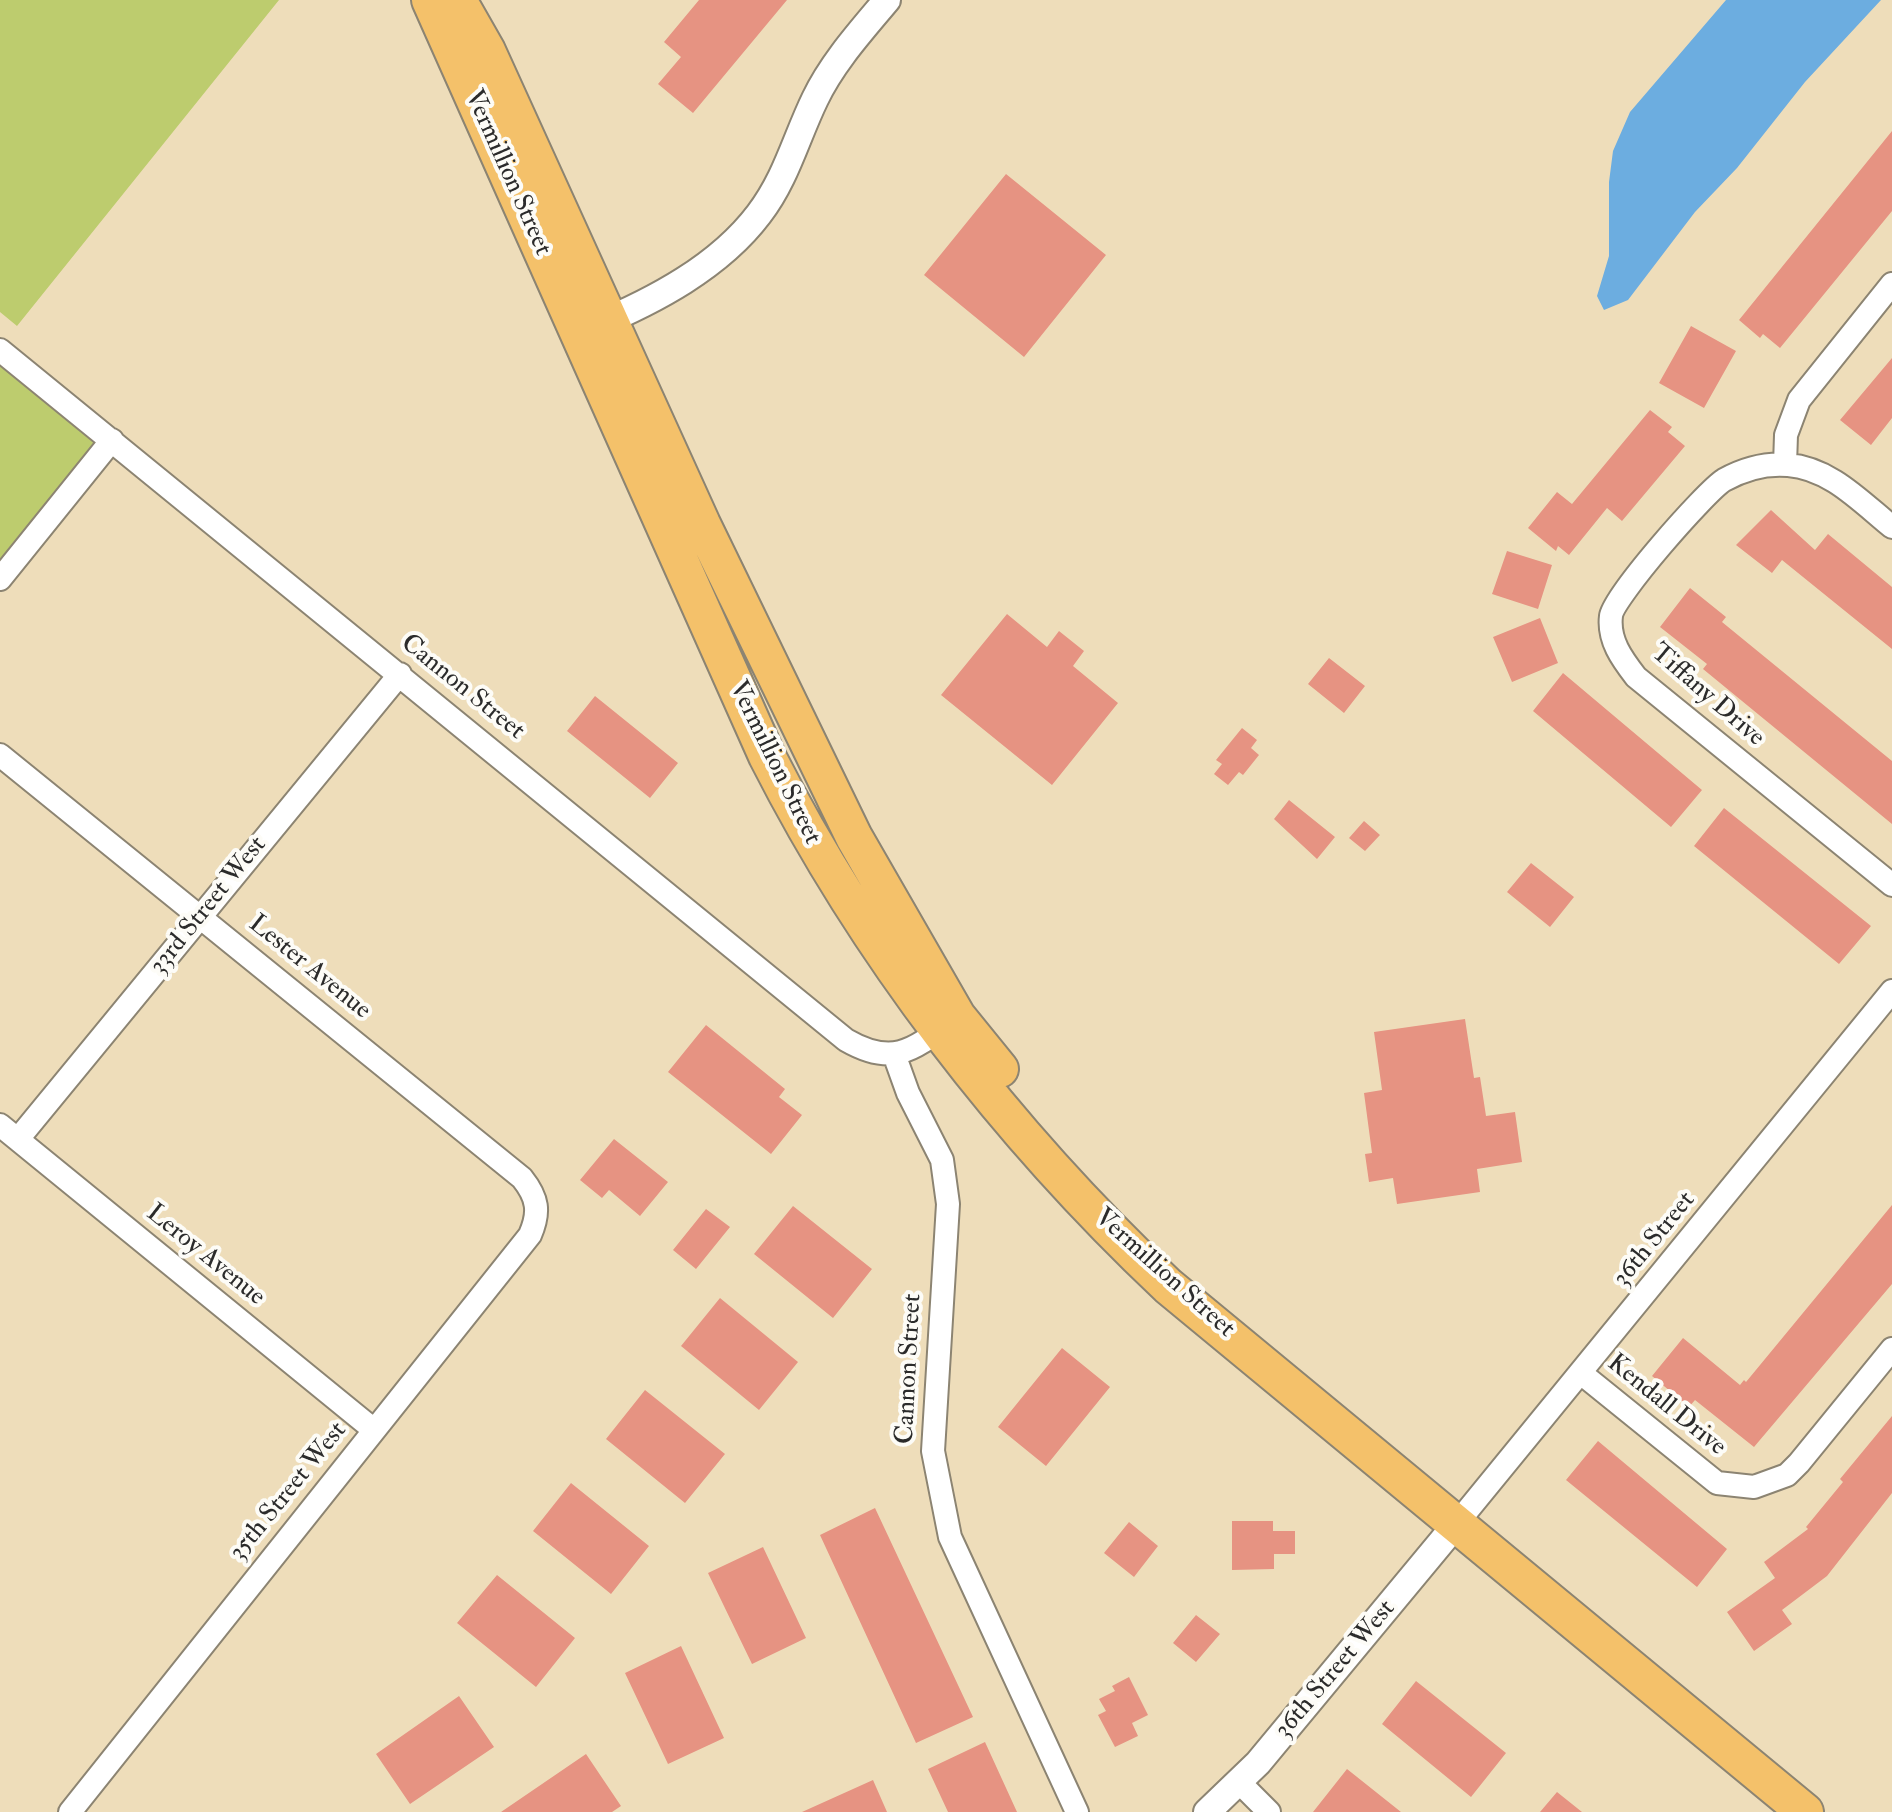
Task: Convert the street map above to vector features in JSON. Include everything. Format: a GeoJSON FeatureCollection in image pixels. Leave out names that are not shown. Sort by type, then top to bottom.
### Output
{"type":"FeatureCollection","features":[{"type":"Feature","properties":{"kind":"highway","name":"Vermillion Street"},"geometry":{"type":"LineString","coordinates":[[430,0],[594,326],[702,524],[947,1024],[1307,1398],[1805,1812]]}},
{"type":"Feature","properties":{"kind":"highway","name":"Vermillion Street"},"geometry":{"type":"LineString","coordinates":[[458,0],[487,51],[594,326]]}},
{"type":"Feature","properties":{"kind":"street"},"geometry":{"type":"LineString","coordinates":[[594,326],[688,279],[731,244],[759,215],[785,174],[816,98],[838,61],[887,0]]}},
{"type":"Feature","properties":{"kind":"street"},"geometry":{"type":"LineString","coordinates":[[1785,465],[1786,435],[1799,400],[1892,284]]}},
{"type":"Feature","properties":{"kind":"street","name":"Cannon Street"},"geometry":{"type":"LineString","coordinates":[[0,350],[846,1040],[875,1054],[894,1054],[908,1093],[942,1160],[948,1204],[933,1414],[933,1451],[941,1500],[950,1537],[1077,1812]]}},
{"type":"Feature","properties":{"kind":"street"},"geometry":{"type":"LineString","coordinates":[[0,579],[112,440]]}},
{"type":"Feature","properties":{"kind":"street","name":"Tiffany Drive"},"geometry":{"type":"LineString","coordinates":[[1892,527],[1833,479],[1785,465],[1764,464],[1722,481],[1700,500],[1620,595],[1611,613],[1612,636],[1636,677],[1892,885]]}},
{"type":"Feature","properties":{"kind":"street","name":"33rd Street West"},"geometry":{"type":"LineString","coordinates":[[18,1139],[400,674]]}},
{"type":"Feature","properties":{"kind":"street","name":"Lester Avenue"},"geometry":{"type":"LineString","coordinates":[[0,755],[522,1178],[537,1202]]}},
{"type":"Feature","properties":{"kind":"street","name":"36th Street"},"geometry":{"type":"LineString","coordinates":[[1458,1522],[1892,991]]}},
{"type":"Feature","properties":{"kind":"street"},"geometry":{"type":"LineString","coordinates":[[894,1054],[913,1049],[947,1024]]}},
{"type":"Feature","properties":{"kind":"street","name":"Leroy Avenue"},"geometry":{"type":"LineString","coordinates":[[0,1125],[374,1430]]}},
{"type":"Feature","properties":{"kind":"street","name":"35th Street West"},"geometry":{"type":"LineString","coordinates":[[70,1812],[530,1235],[537,1218],[537,1202]]}},
{"type":"Feature","properties":{"kind":"street","name":"Kendall Drive"},"geometry":{"type":"LineString","coordinates":[[1582,1374],[1703,1474],[1717,1483],[1754,1487],[1787,1475],[1799,1463],[1892,1349]]}},
{"type":"Feature","properties":{"kind":"street","name":"36th Street West"},"geometry":{"type":"LineString","coordinates":[[1207,1812],[1240,1783],[1458,1522]]}},
{"type":"Feature","properties":{"kind":"street"},"geometry":{"type":"LineString","coordinates":[[1240,1783],[1269,1812]]}},
{"type":"Feature","properties":{"kind":"green space"},"geometry":{"type":"Polygon","coordinates":[[[0,0],[279,0],[17,326],[0,312],[0,0]]]}},
{"type":"Feature","properties":{"kind":"green space"},"geometry":{"type":"Polygon","coordinates":[[[0,350],[112,440],[0,579],[0,350]]]}},
{"type":"Feature","properties":{"kind":"water"},"geometry":{"type":"Polygon","coordinates":[[[1726,0],[1881,0],[1805,82],[1737,168],[1695,212],[1628,300],[1604,310],[1597,296],[1609,256],[1609,182],[1613,151],[1630,112],[1726,0]]]}},
{"type":"Feature","properties":{"kind":"building"},"geometry":{"type":"Polygon","coordinates":[[[699,0],[787,0],[693,113],[658,84],[681,57],[664,42],[699,0]]]}},
{"type":"Feature","properties":{"kind":"building"},"geometry":{"type":"Polygon","coordinates":[[[1892,131],[1892,211],[1780,348],[1763,334],[1760,338],[1739,320],[1892,131]]]}},
{"type":"Feature","properties":{"kind":"building"},"geometry":{"type":"Polygon","coordinates":[[[1006,174],[1106,255],[1024,357],[924,275],[1006,174]]]}},
{"type":"Feature","properties":{"kind":"building"},"geometry":{"type":"Polygon","coordinates":[[[1691,326],[1736,351],[1704,408],[1659,383],[1691,326]]]}},
{"type":"Feature","properties":{"kind":"building"},"geometry":{"type":"Polygon","coordinates":[[[1892,358],[1892,418],[1871,445],[1840,420],[1892,358]]]}},
{"type":"Feature","properties":{"kind":"building"},"geometry":{"type":"Polygon","coordinates":[[[1650,410],[1672,427],[1668,432],[1685,446],[1622,521],[1607,508],[1569,555],[1558,546],[1556,551],[1528,528],[1557,492],[1572,504],[1650,410]]]}},
{"type":"Feature","properties":{"kind":"building"},"geometry":{"type":"Polygon","coordinates":[[[1771,510],[1815,550],[1828,534],[1892,587],[1892,649],[1782,560],[1772,573],[1736,545],[1771,510]]]}},
{"type":"Feature","properties":{"kind":"building"},"geometry":{"type":"Polygon","coordinates":[[[1507,551],[1552,565],[1538,609],[1492,594],[1507,551]]]}},
{"type":"Feature","properties":{"kind":"building"},"geometry":{"type":"Polygon","coordinates":[[[1690,588],[1726,617],[1722,622],[1892,761],[1892,824],[1703,669],[1707,664],[1660,627],[1690,588]]]}},
{"type":"Feature","properties":{"kind":"building"},"geometry":{"type":"Polygon","coordinates":[[[1007,614],[1047,647],[1059,631],[1084,651],[1073,666],[1118,703],[1052,785],[941,695],[1007,614]]]}},
{"type":"Feature","properties":{"kind":"building"},"geometry":{"type":"Polygon","coordinates":[[[1540,618],[1558,663],[1512,682],[1493,637],[1540,618]]]}},
{"type":"Feature","properties":{"kind":"building"},"geometry":{"type":"Polygon","coordinates":[[[1329,658],[1365,686],[1344,713],[1308,684],[1329,658]]]}},
{"type":"Feature","properties":{"kind":"building"},"geometry":{"type":"Polygon","coordinates":[[[1563,673],[1702,790],[1671,827],[1533,711],[1563,673]]]}},
{"type":"Feature","properties":{"kind":"building"},"geometry":{"type":"Polygon","coordinates":[[[595,696],[678,763],[650,798],[567,731],[595,696]]]}},
{"type":"Feature","properties":{"kind":"building"},"geometry":{"type":"Polygon","coordinates":[[[1242,728],[1257,740],[1251,748],[1259,755],[1243,775],[1239,772],[1228,785],[1214,774],[1222,764],[1216,760],[1242,728]]]}},
{"type":"Feature","properties":{"kind":"building"},"geometry":{"type":"Polygon","coordinates":[[[1289,800],[1335,837],[1317,859],[1274,819],[1289,800]]]}},
{"type":"Feature","properties":{"kind":"building"},"geometry":{"type":"Polygon","coordinates":[[[1724,808],[1871,926],[1839,964],[1694,846],[1724,808]]]}},
{"type":"Feature","properties":{"kind":"building"},"geometry":{"type":"Polygon","coordinates":[[[1364,821],[1380,835],[1365,851],[1349,838],[1364,821]]]}},
{"type":"Feature","properties":{"kind":"building"},"geometry":{"type":"Polygon","coordinates":[[[1531,863],[1574,897],[1550,927],[1507,892],[1531,863]]]}},
{"type":"Feature","properties":{"kind":"building"},"geometry":{"type":"Polygon","coordinates":[[[1465,1019],[1474,1078],[1480,1077],[1486,1116],[1515,1112],[1522,1162],[1477,1169],[1480,1192],[1397,1204],[1393,1178],[1369,1182],[1365,1154],[1372,1153],[1364,1093],[1382,1090],[1374,1032],[1465,1019]]]}},
{"type":"Feature","properties":{"kind":"building"},"geometry":{"type":"Polygon","coordinates":[[[706,1025],[785,1089],[779,1097],[802,1115],[771,1154],[668,1072],[706,1025]]]}},
{"type":"Feature","properties":{"kind":"building"},"geometry":{"type":"Polygon","coordinates":[[[614,1139],[668,1182],[640,1216],[609,1190],[602,1198],[580,1180],[614,1139]]]}},
{"type":"Feature","properties":{"kind":"building"},"geometry":{"type":"Polygon","coordinates":[[[1892,1205],[1892,1284],[1754,1447],[1695,1400],[1689,1407],[1652,1376],[1683,1338],[1740,1385],[1744,1380],[1746,1382],[1892,1205]]]}},
{"type":"Feature","properties":{"kind":"building"},"geometry":{"type":"Polygon","coordinates":[[[793,1206],[872,1269],[833,1318],[754,1254],[793,1206]]]}},
{"type":"Feature","properties":{"kind":"building"},"geometry":{"type":"Polygon","coordinates":[[[706,1209],[730,1227],[696,1269],[673,1250],[706,1209]]]}},
{"type":"Feature","properties":{"kind":"building"},"geometry":{"type":"Polygon","coordinates":[[[720,1298],[798,1362],[759,1410],[681,1346],[720,1298]]]}},
{"type":"Feature","properties":{"kind":"building"},"geometry":{"type":"Polygon","coordinates":[[[1062,1348],[1110,1387],[1046,1466],[998,1427],[1062,1348]]]}},
{"type":"Feature","properties":{"kind":"building"},"geometry":{"type":"Polygon","coordinates":[[[645,1390],[725,1454],[685,1503],[606,1439],[645,1390]]]}},
{"type":"Feature","properties":{"kind":"building"},"geometry":{"type":"Polygon","coordinates":[[[1892,1416],[1892,1493],[1827,1576],[1782,1610],[1792,1624],[1754,1651],[1727,1612],[1775,1578],[1764,1562],[1808,1529],[1806,1527],[1843,1482],[1840,1479],[1892,1416]]]}},
{"type":"Feature","properties":{"kind":"building"},"geometry":{"type":"Polygon","coordinates":[[[1598,1441],[1727,1549],[1697,1587],[1566,1480],[1598,1441]]]}},
{"type":"Feature","properties":{"kind":"building"},"geometry":{"type":"Polygon","coordinates":[[[571,1483],[649,1546],[611,1594],[533,1531],[571,1483]]]}},
{"type":"Feature","properties":{"kind":"building"},"geometry":{"type":"Polygon","coordinates":[[[875,1508],[973,1717],[916,1743],[820,1535],[875,1508]]]}},
{"type":"Feature","properties":{"kind":"building"},"geometry":{"type":"Polygon","coordinates":[[[1232,1521],[1273,1521],[1273,1531],[1295,1531],[1295,1554],[1274,1554],[1274,1569],[1232,1570],[1232,1521]]]}},
{"type":"Feature","properties":{"kind":"building"},"geometry":{"type":"Polygon","coordinates":[[[1129,1522],[1158,1546],[1134,1577],[1104,1553],[1129,1522]]]}},
{"type":"Feature","properties":{"kind":"building"},"geometry":{"type":"Polygon","coordinates":[[[763,1547],[806,1638],[752,1664],[708,1573],[763,1547]]]}},
{"type":"Feature","properties":{"kind":"building"},"geometry":{"type":"Polygon","coordinates":[[[497,1575],[575,1638],[536,1687],[457,1623],[497,1575]]]}},
{"type":"Feature","properties":{"kind":"building"},"geometry":{"type":"Polygon","coordinates":[[[1196,1615],[1220,1634],[1196,1662],[1173,1643],[1196,1615]]]}},
{"type":"Feature","properties":{"kind":"building"},"geometry":{"type":"Polygon","coordinates":[[[681,1646],[724,1738],[668,1764],[625,1673],[681,1646]]]}},
{"type":"Feature","properties":{"kind":"building"},"geometry":{"type":"Polygon","coordinates":[[[1129,1677],[1148,1715],[1132,1723],[1138,1736],[1115,1747],[1098,1715],[1106,1711],[1099,1699],[1115,1691],[1112,1686],[1129,1677]]]}},
{"type":"Feature","properties":{"kind":"building"},"geometry":{"type":"Polygon","coordinates":[[[1416,1681],[1506,1753],[1471,1797],[1382,1724],[1416,1681]]]}},
{"type":"Feature","properties":{"kind":"building"},"geometry":{"type":"Polygon","coordinates":[[[459,1696],[494,1747],[410,1804],[376,1754],[459,1696]]]}},
{"type":"Feature","properties":{"kind":"building"},"geometry":{"type":"Polygon","coordinates":[[[985,1742],[1017,1812],[948,1812],[928,1769],[985,1742]]]}},
{"type":"Feature","properties":{"kind":"building"},"geometry":{"type":"Polygon","coordinates":[[[586,1754],[621,1806],[612,1812],[501,1812],[586,1754]]]}},
{"type":"Feature","properties":{"kind":"building"},"geometry":{"type":"Polygon","coordinates":[[[1347,1769],[1401,1812],[1313,1812],[1347,1769]]]}},
{"type":"Feature","properties":{"kind":"building"},"geometry":{"type":"Polygon","coordinates":[[[873,1780],[887,1812],[802,1812],[873,1780]]]}},
{"type":"Feature","properties":{"kind":"building"},"geometry":{"type":"Polygon","coordinates":[[[1557,1792],[1582,1812],[1540,1812],[1557,1792]]]}}]}
